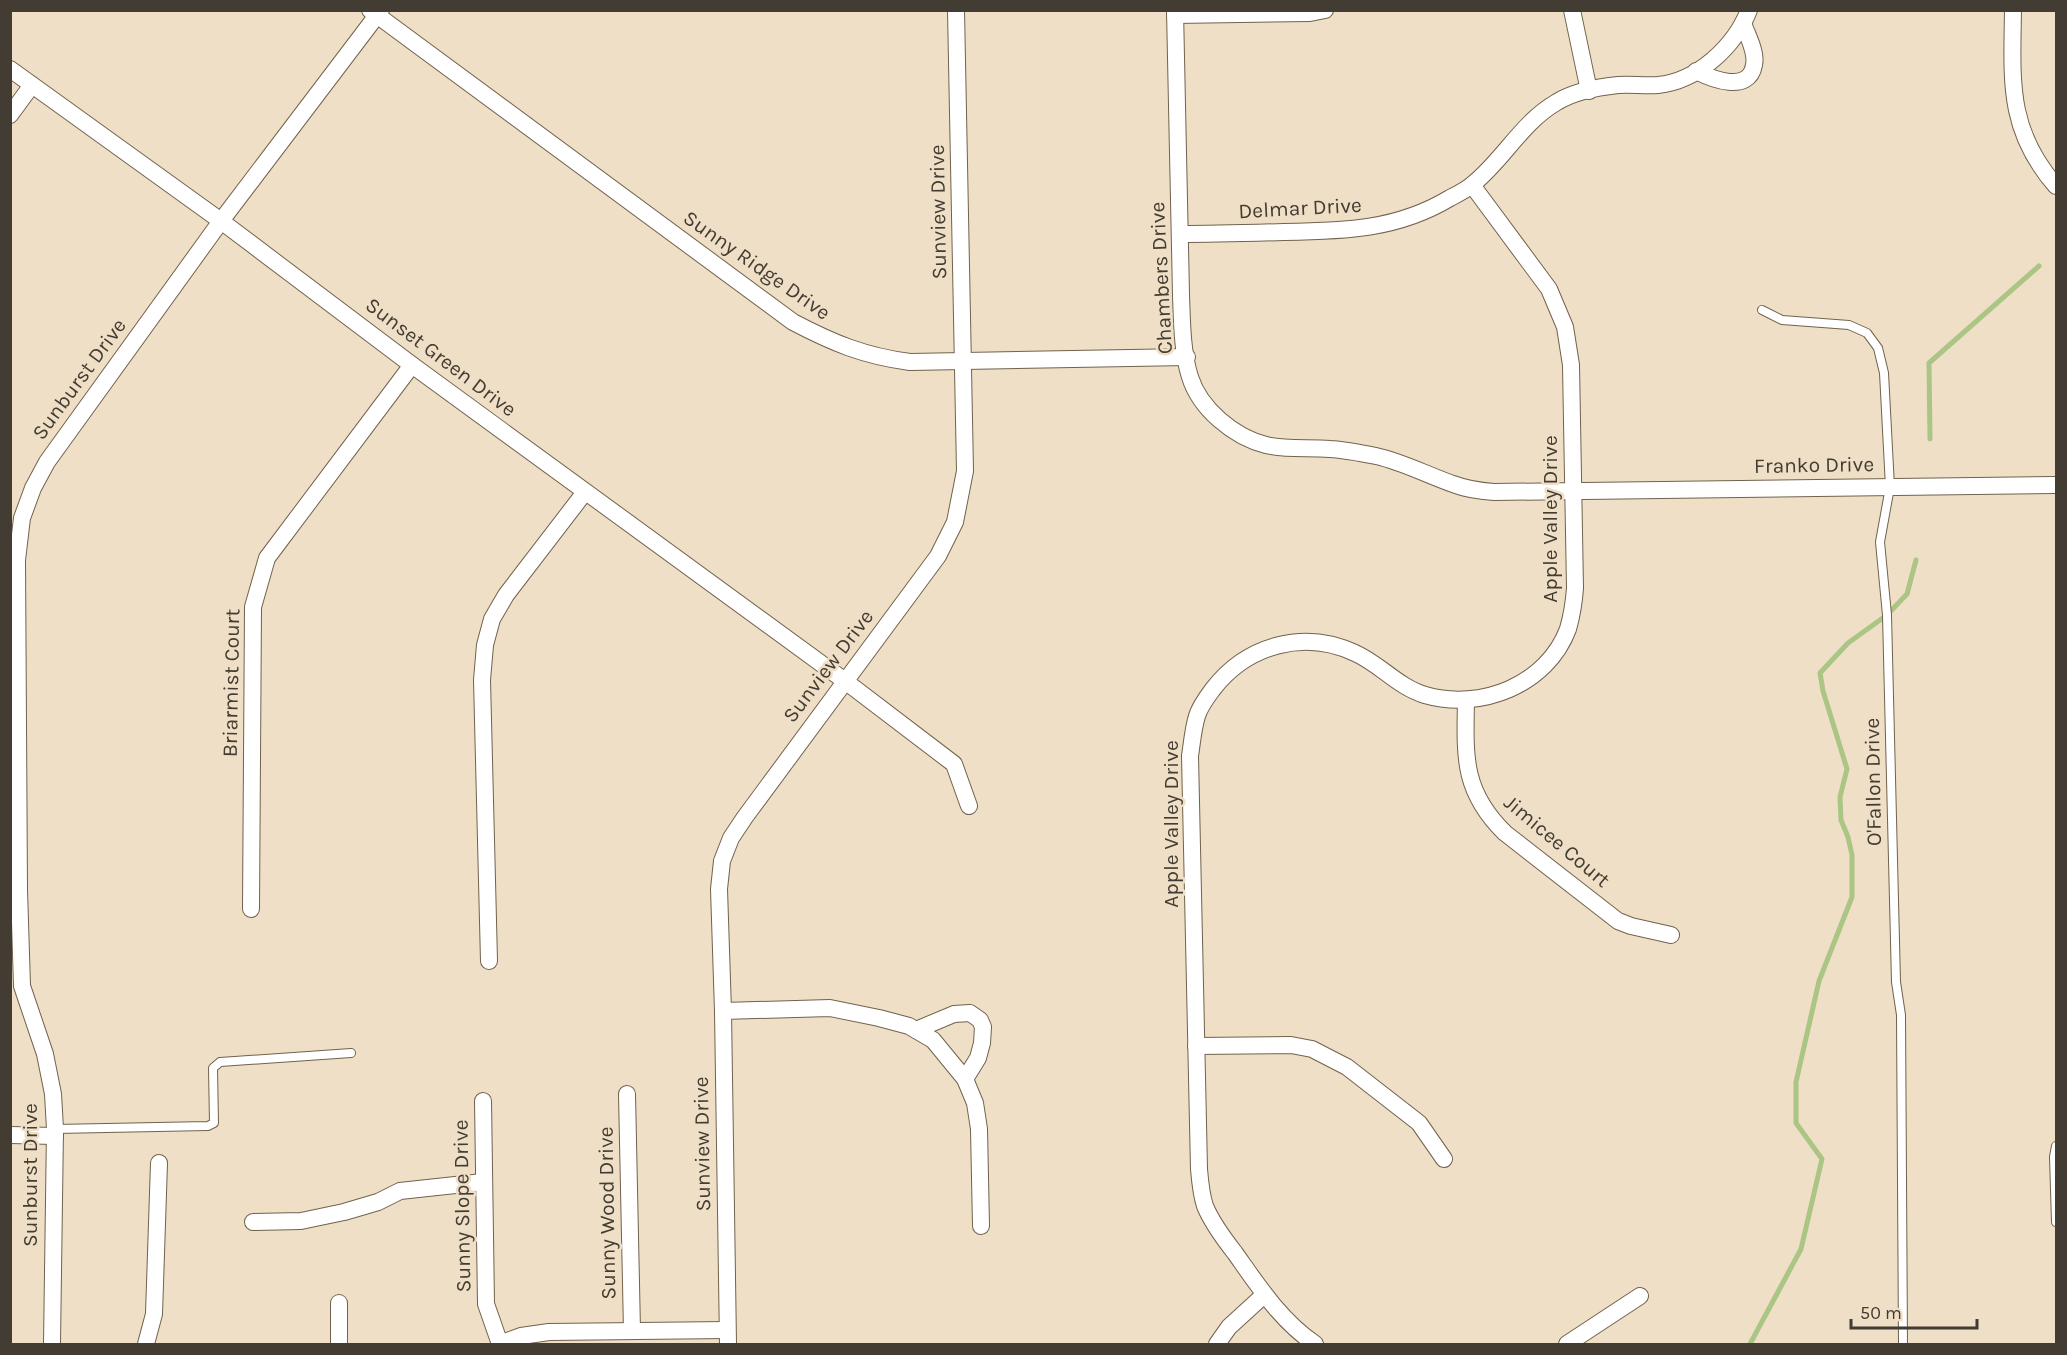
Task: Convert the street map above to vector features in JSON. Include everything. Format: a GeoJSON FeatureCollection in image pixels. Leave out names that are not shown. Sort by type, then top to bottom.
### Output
{"type":"FeatureCollection","features":[{"type":"Feature","properties":{"kind":"street","name":"Sunview Drive"},"geometry":{"type":"LineString","coordinates":[[728,1337],[719,889],[722,861],[745,817],[938,556],[956,522],[965,471],[956,10]]}},
{"type":"Feature","properties":{"kind":"street"},"geometry":{"type":"LineString","coordinates":[[1175,13],[1310,13],[1325,10]]}},
{"type":"Feature","properties":{"kind":"street"},"geometry":{"type":"LineString","coordinates":[[1572,10],[1589,91]]}},
{"type":"Feature","properties":{"kind":"street"},"geometry":{"type":"LineString","coordinates":[[2013,10],[2012,81],[2017,112],[2025,141],[2044,172],[2056,186]]}},
{"type":"Feature","properties":{"kind":"street","name":"Sunny Ridge Drive"},"geometry":{"type":"LineString","coordinates":[[376,12],[793,322],[830,341],[885,358],[910,362],[1187,357]]}},
{"type":"Feature","properties":{"kind":"street","name":"Sunburst Drive"},"geometry":{"type":"LineString","coordinates":[[52,1344],[55,1132],[53,1094],[45,1054],[22,986],[15,890],[14,661],[17,560],[22,518],[33,488],[47,462],[376,12]]}},
{"type":"Feature","properties":{"kind":"street","name":"Chambers Drive"},"geometry":{"type":"LineString","coordinates":[[1175,13],[1181,305],[1190,376],[1199,397],[1230,428],[1266,445],[1287,448],[1329,448],[1384,458],[1473,490],[1572,491]]}},
{"type":"Feature","properties":{"kind":"street","name":"Delmar Drive"},"geometry":{"type":"LineString","coordinates":[[1696,71],[1716,81],[1739,82],[1749,75],[1754,65],[1746,17]]}},
{"type":"Feature","properties":{"kind":"street","name":"Delmar Drive"},"geometry":{"type":"LineString","coordinates":[[1180,234],[1362,229],[1428,212],[1472,185],[1497,162],[1529,123],[1557,101],[1618,85],[1659,85],[1696,71],[1715,57],[1737,35],[1746,17]]}},
{"type":"Feature","properties":{"kind":"street","name":"Sunset Green Drive"},"geometry":{"type":"LineString","coordinates":[[10,69],[221,221],[412,365],[845,681],[954,764],[969,806]]}},
{"type":"Feature","properties":{"kind":"street"},"geometry":{"type":"LineString","coordinates":[[10,115],[32,85]]}},
{"type":"Feature","properties":{"kind":"street","name":"Apple Valley Drive"},"geometry":{"type":"LineString","coordinates":[[1315,1344],[1283,1318],[1264,1295],[1205,1207],[1198,1169],[1190,756],[1197,714],[1205,699],[1224,674],[1259,651],[1290,643],[1313,642],[1334,645],[1356,653],[1410,689],[1426,695],[1466,700],[1502,693],[1521,684],[1550,659],[1563,638],[1573,612],[1575,588],[1571,365],[1565,327],[1549,290],[1472,185]]}},
{"type":"Feature","properties":{"kind":"street","name":"Briarmist Court"},"geometry":{"type":"LineString","coordinates":[[251,909],[253,607],[267,558],[412,365]]}},
{"type":"Feature","properties":{"kind":"street","name":"Franko Drive"},"geometry":{"type":"LineString","coordinates":[[1572,491],[2056,485]]}},
{"type":"Feature","properties":{"kind":"street"},"geometry":{"type":"LineString","coordinates":[[489,961],[482,680],[485,645],[492,619],[506,595],[585,492]]}},
{"type":"Feature","properties":{"kind":"street","name":"Jimicee Court"},"geometry":{"type":"LineString","coordinates":[[1466,700],[1466,752],[1469,776],[1478,799],[1490,818],[1505,833],[1618,921],[1671,935]]}},
{"type":"Feature","properties":{"kind":"street"},"geometry":{"type":"LineString","coordinates":[[723,1011],[830,1008],[879,1017],[909,1026],[933,1040],[965,1078],[975,1103],[979,1129],[981,1226]]}},
{"type":"Feature","properties":{"kind":"street"},"geometry":{"type":"LineString","coordinates":[[916,1030],[954,1014],[970,1013],[980,1020],[984,1027],[982,1043],[978,1058],[965,1078]]}},
{"type":"Feature","properties":{"kind":"street"},"geometry":{"type":"LineString","coordinates":[[1196,1046],[1292,1045],[1312,1049],[1347,1067],[1419,1123],[1444,1159]]}},
{"type":"Feature","properties":{"kind":"street","name":"Sunny Wood Drive"},"geometry":{"type":"LineString","coordinates":[[627,1094],[632,1331]]}},
{"type":"Feature","properties":{"kind":"street","name":"Sunny Slope Drive"},"geometry":{"type":"LineString","coordinates":[[483,1101],[486,1304],[500,1344]]}},
{"type":"Feature","properties":{"kind":"street"},"geometry":{"type":"LineString","coordinates":[[10,1135],[55,1132]]}},
{"type":"Feature","properties":{"kind":"street"},"geometry":{"type":"LineString","coordinates":[[146,1344],[154,1314],[159,1163]]}},
{"type":"Feature","properties":{"kind":"street"},"geometry":{"type":"LineString","coordinates":[[253,1222],[301,1221],[378,1202],[400,1191],[483,1182]]}},
{"type":"Feature","properties":{"kind":"street"},"geometry":{"type":"LineString","coordinates":[[1217,1344],[1229,1327],[1264,1295]]}},
{"type":"Feature","properties":{"kind":"street"},"geometry":{"type":"LineString","coordinates":[[1567,1344],[1640,1296]]}},
{"type":"Feature","properties":{"kind":"street"},"geometry":{"type":"LineString","coordinates":[[339,1303],[339,1344]]}},
{"type":"Feature","properties":{"kind":"street"},"geometry":{"type":"LineString","coordinates":[[500,1344],[521,1336],[549,1332],[632,1331],[728,1337]]}},
{"type":"Feature","properties":{"kind":"lane","name":"O'Fallon Drive"},"geometry":{"type":"LineString","coordinates":[[1762,310],[1782,320],[1849,325],[1867,333],[1878,348],[1884,373],[1890,487],[1880,542],[1887,605],[1896,982],[1901,1015],[1903,1344]]}},
{"type":"Feature","properties":{"kind":"lane"},"geometry":{"type":"LineString","coordinates":[[55,1132],[208,1126],[214,1122],[213,1068],[220,1062],[351,1053]]}},
{"type":"Feature","properties":{"kind":"lane"},"geometry":{"type":"LineString","coordinates":[[2056,1146],[2054,1157],[2056,1222]]}},
{"type":"Feature","properties":{"kind":"waterway"},"geometry":{"type":"LineString","coordinates":[[1930,439],[1929,363],[2039,266]]}},
{"type":"Feature","properties":{"kind":"waterway"},"geometry":{"type":"LineString","coordinates":[[1750,1344],[1801,1249],[1822,1159],[1796,1123],[1796,1082],[1819,981],[1852,897],[1852,855],[1841,820],[1840,797],[1847,769],[1823,691],[1820,673],[1848,643],[1887,615],[1907,594],[1916,560]]}}]}
